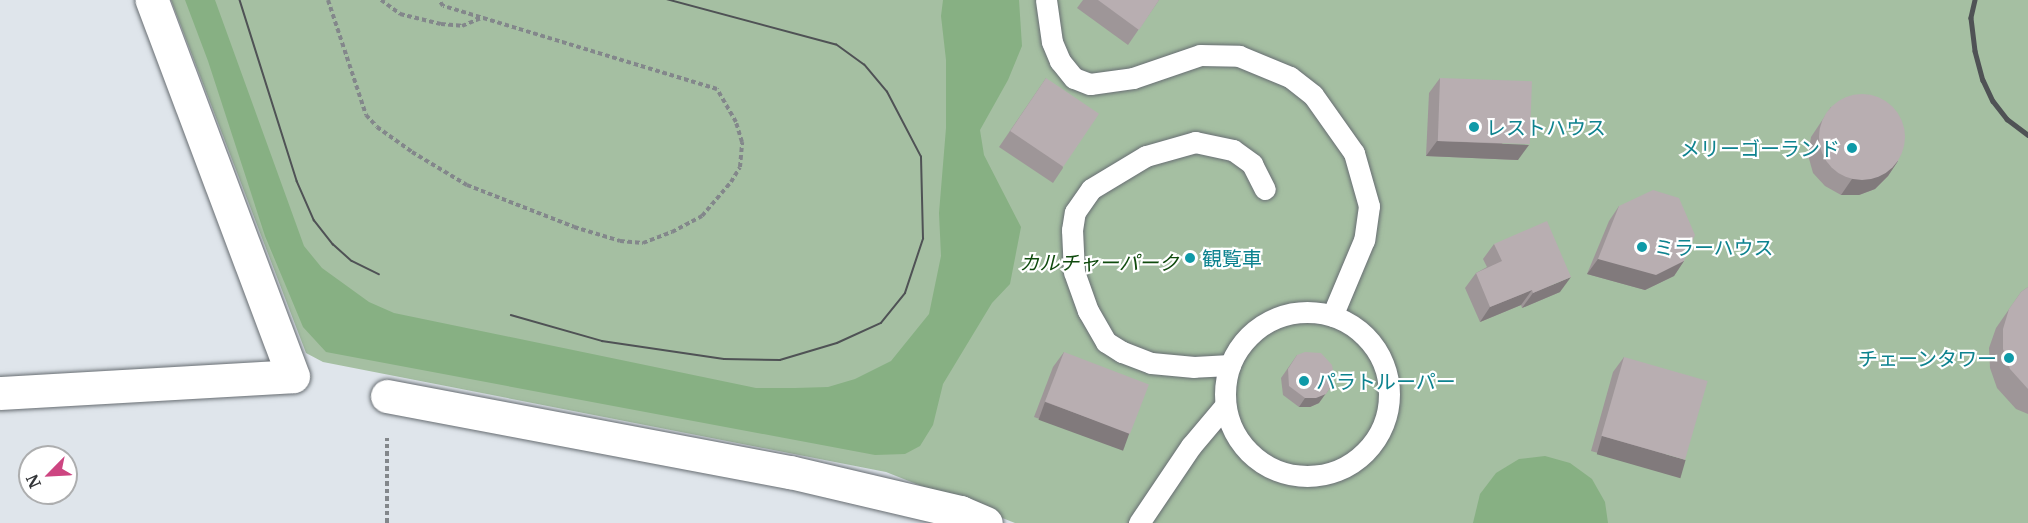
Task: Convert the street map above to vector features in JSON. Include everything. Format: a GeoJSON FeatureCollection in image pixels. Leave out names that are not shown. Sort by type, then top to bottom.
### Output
{"type":"FeatureCollection","features":[{"type":"Feature","properties":{"kind":"street"},"geometry":{"type":"LineString","coordinates":[[0,393],[292,376],[152,0]]}},
{"type":"Feature","properties":{"kind":"street"},"geometry":{"type":"LineString","coordinates":[[387,396],[789,472],[960,512],[986,523]]}},
{"type":"Feature","properties":{"kind":"lane"},"geometry":{"type":"LineString","coordinates":[[1046,0],[1052,42],[1060,62],[1074,78],[1090,84],[1133,78],[1200,56],[1239,56],[1290,77],[1314,95],[1354,153],[1369,206],[1364,240],[1332,316]]}},
{"type":"Feature","properties":{"kind":"lane"},"geometry":{"type":"LineString","coordinates":[[1230,365],[1194,367],[1151,363],[1122,352],[1106,342],[1088,310],[1074,272],[1072,230],[1075,212],[1091,189],[1146,156],[1195,142],[1233,150],[1252,164],[1265,189]]}},
{"type":"Feature","properties":{"kind":"lane"},"geometry":{"type":"LineString","coordinates":[[1317,312],[1332,316],[1347,322],[1370,341],[1385,368],[1389,398],[1383,428],[1366,453],[1341,471],[1311,478],[1281,474],[1254,459],[1234,435],[1224,406],[1226,376],[1238,348],[1259,326],[1287,313],[1317,312]]}},
{"type":"Feature","properties":{"kind":"lane"},"geometry":{"type":"LineString","coordinates":[[1139,523],[1191,446],[1224,406]]}},
{"type":"Feature","properties":{"kind":"path"},"geometry":{"type":"LineString","coordinates":[[328,0],[366,115],[377,127],[412,152],[467,186],[574,227],[620,241],[643,243],[672,232],[702,216],[731,182],[740,166],[742,142],[736,122],[717,89],[443,6],[439,0]]}},
{"type":"Feature","properties":{"kind":"path"},"geometry":{"type":"LineString","coordinates":[[381,0],[400,14],[441,24],[462,26],[482,18]]}},
{"type":"Feature","properties":{"kind":"path"},"geometry":{"type":"LineString","coordinates":[[387,396],[387,523]]}},
{"type":"Feature","properties":{"kind":"green space","name":"カルチャーパーク"},"geometry":{"type":"Polygon","coordinates":[[[171,0],[2028,0],[2028,523],[1015,523],[886,472],[323,362],[306,353],[171,0]]]}},
{"type":"Feature","properties":{"kind":"green space"},"geometry":{"type":"Polygon","coordinates":[[[185,0],[215,0],[304,246],[322,268],[369,302],[394,313],[756,388],[795,388],[828,387],[855,379],[891,361],[929,314],[941,256],[939,213],[946,128],[946,60],[941,16],[943,0],[1019,0],[1022,46],[1008,80],[980,130],[984,155],[1021,227],[1010,284],[992,303],[943,384],[933,425],[920,446],[905,454],[875,455],[326,352],[303,327],[265,236],[208,61],[185,0]]]}},
{"type":"Feature","properties":{"kind":"green space"},"geometry":{"type":"Polygon","coordinates":[[[1545,456],[1570,463],[1592,479],[1605,502],[1608,523],[1473,523],[1480,494],[1496,473],[1519,459],[1545,456]]]}},
{"type":"Feature","properties":{"kind":"building"},"geometry":{"type":"Polygon","coordinates":[[[1098,0],[1159,0],[1139,30],[1098,0]]]}},
{"type":"Feature","properties":{"kind":"building"},"geometry":{"type":"Polygon","coordinates":[[[1046,78],[1099,114],[1063,167],[1010,131],[1046,78]]]}},
{"type":"Feature","properties":{"kind":"building","name":"レストハウス"},"geometry":{"type":"Polygon","coordinates":[[[1440,78],[1532,81],[1530,144],[1438,141],[1440,78]]]}},
{"type":"Feature","properties":{"kind":"building","name":"メリーゴーランド"},"geometry":{"type":"Polygon","coordinates":[[[1862,94],[1878,98],[1892,107],[1901,121],[1905,137],[1901,153],[1892,167],[1878,176],[1862,180],[1846,176],[1832,167],[1823,153],[1819,137],[1823,121],[1832,107],[1846,98],[1862,94]]]}},
{"type":"Feature","properties":{"kind":"building","name":"ミラーハウス"},"geometry":{"type":"Polygon","coordinates":[[[1653,190],[1679,198],[1695,235],[1684,261],[1656,275],[1598,259],[1619,206],[1653,190]]]}},
{"type":"Feature","properties":{"kind":"building"},"geometry":{"type":"Polygon","coordinates":[[[1547,221],[1571,277],[1533,293],[1532,290],[1490,307],[1476,273],[1502,261],[1494,244],[1547,221]]]}},
{"type":"Feature","properties":{"kind":"building"},"geometry":{"type":"Polygon","coordinates":[[[2028,287],[2028,389],[2010,369],[2003,349],[2003,329],[2009,309],[2021,292],[2028,287]]]}},
{"type":"Feature","properties":{"kind":"building"},"geometry":{"type":"Polygon","coordinates":[[[1064,352],[1149,385],[1130,434],[1045,401],[1064,352]]]}},
{"type":"Feature","properties":{"kind":"building","name":"パラトルーパー"},"geometry":{"type":"Polygon","coordinates":[[[1305,352],[1321,353],[1332,365],[1334,376],[1332,385],[1326,394],[1316,398],[1305,398],[1289,386],[1288,369],[1297,355],[1305,352]]]}},
{"type":"Feature","properties":{"kind":"building"},"geometry":{"type":"Polygon","coordinates":[[[1624,357],[1708,381],[1685,460],[1601,436],[1624,357]]]}},
{"type":"Feature","properties":{"kind":"tram line"},"geometry":{"type":"LineString","coordinates":[[240,0],[297,181],[314,220],[333,244],[352,261],[379,274]]}},
{"type":"Feature","properties":{"kind":"tram line"},"geometry":{"type":"LineString","coordinates":[[511,315],[602,341],[724,359],[780,360],[837,343],[881,323],[905,293],[923,239],[921,157],[887,92],[864,65],[836,45],[668,0]]}},
{"type":"Feature","properties":{"kind":"railway"},"geometry":{"type":"LineString","coordinates":[[1975,0],[1971,18],[1975,51],[1983,80],[1993,101],[2007,119],[2028,135]]}},
{"type":"Feature","properties":{"kind":"place","name":"レストハウス"},"geometry":{"type":"Point","coordinates":[1474,127]}},
{"type":"Feature","properties":{"kind":"place","name":"メリーゴーランド"},"geometry":{"type":"Point","coordinates":[1852,148]}},
{"type":"Feature","properties":{"kind":"place","name":"ミラーハウス"},"geometry":{"type":"Point","coordinates":[1642,247]}},
{"type":"Feature","properties":{"kind":"place","name":"観覧車"},"geometry":{"type":"Point","coordinates":[1190,258]}},
{"type":"Feature","properties":{"kind":"place","name":"チェーンタワー"},"geometry":{"type":"Point","coordinates":[2009,358]}},
{"type":"Feature","properties":{"kind":"place","name":"パラトルーパー"},"geometry":{"type":"Point","coordinates":[1304,381]}}]}
